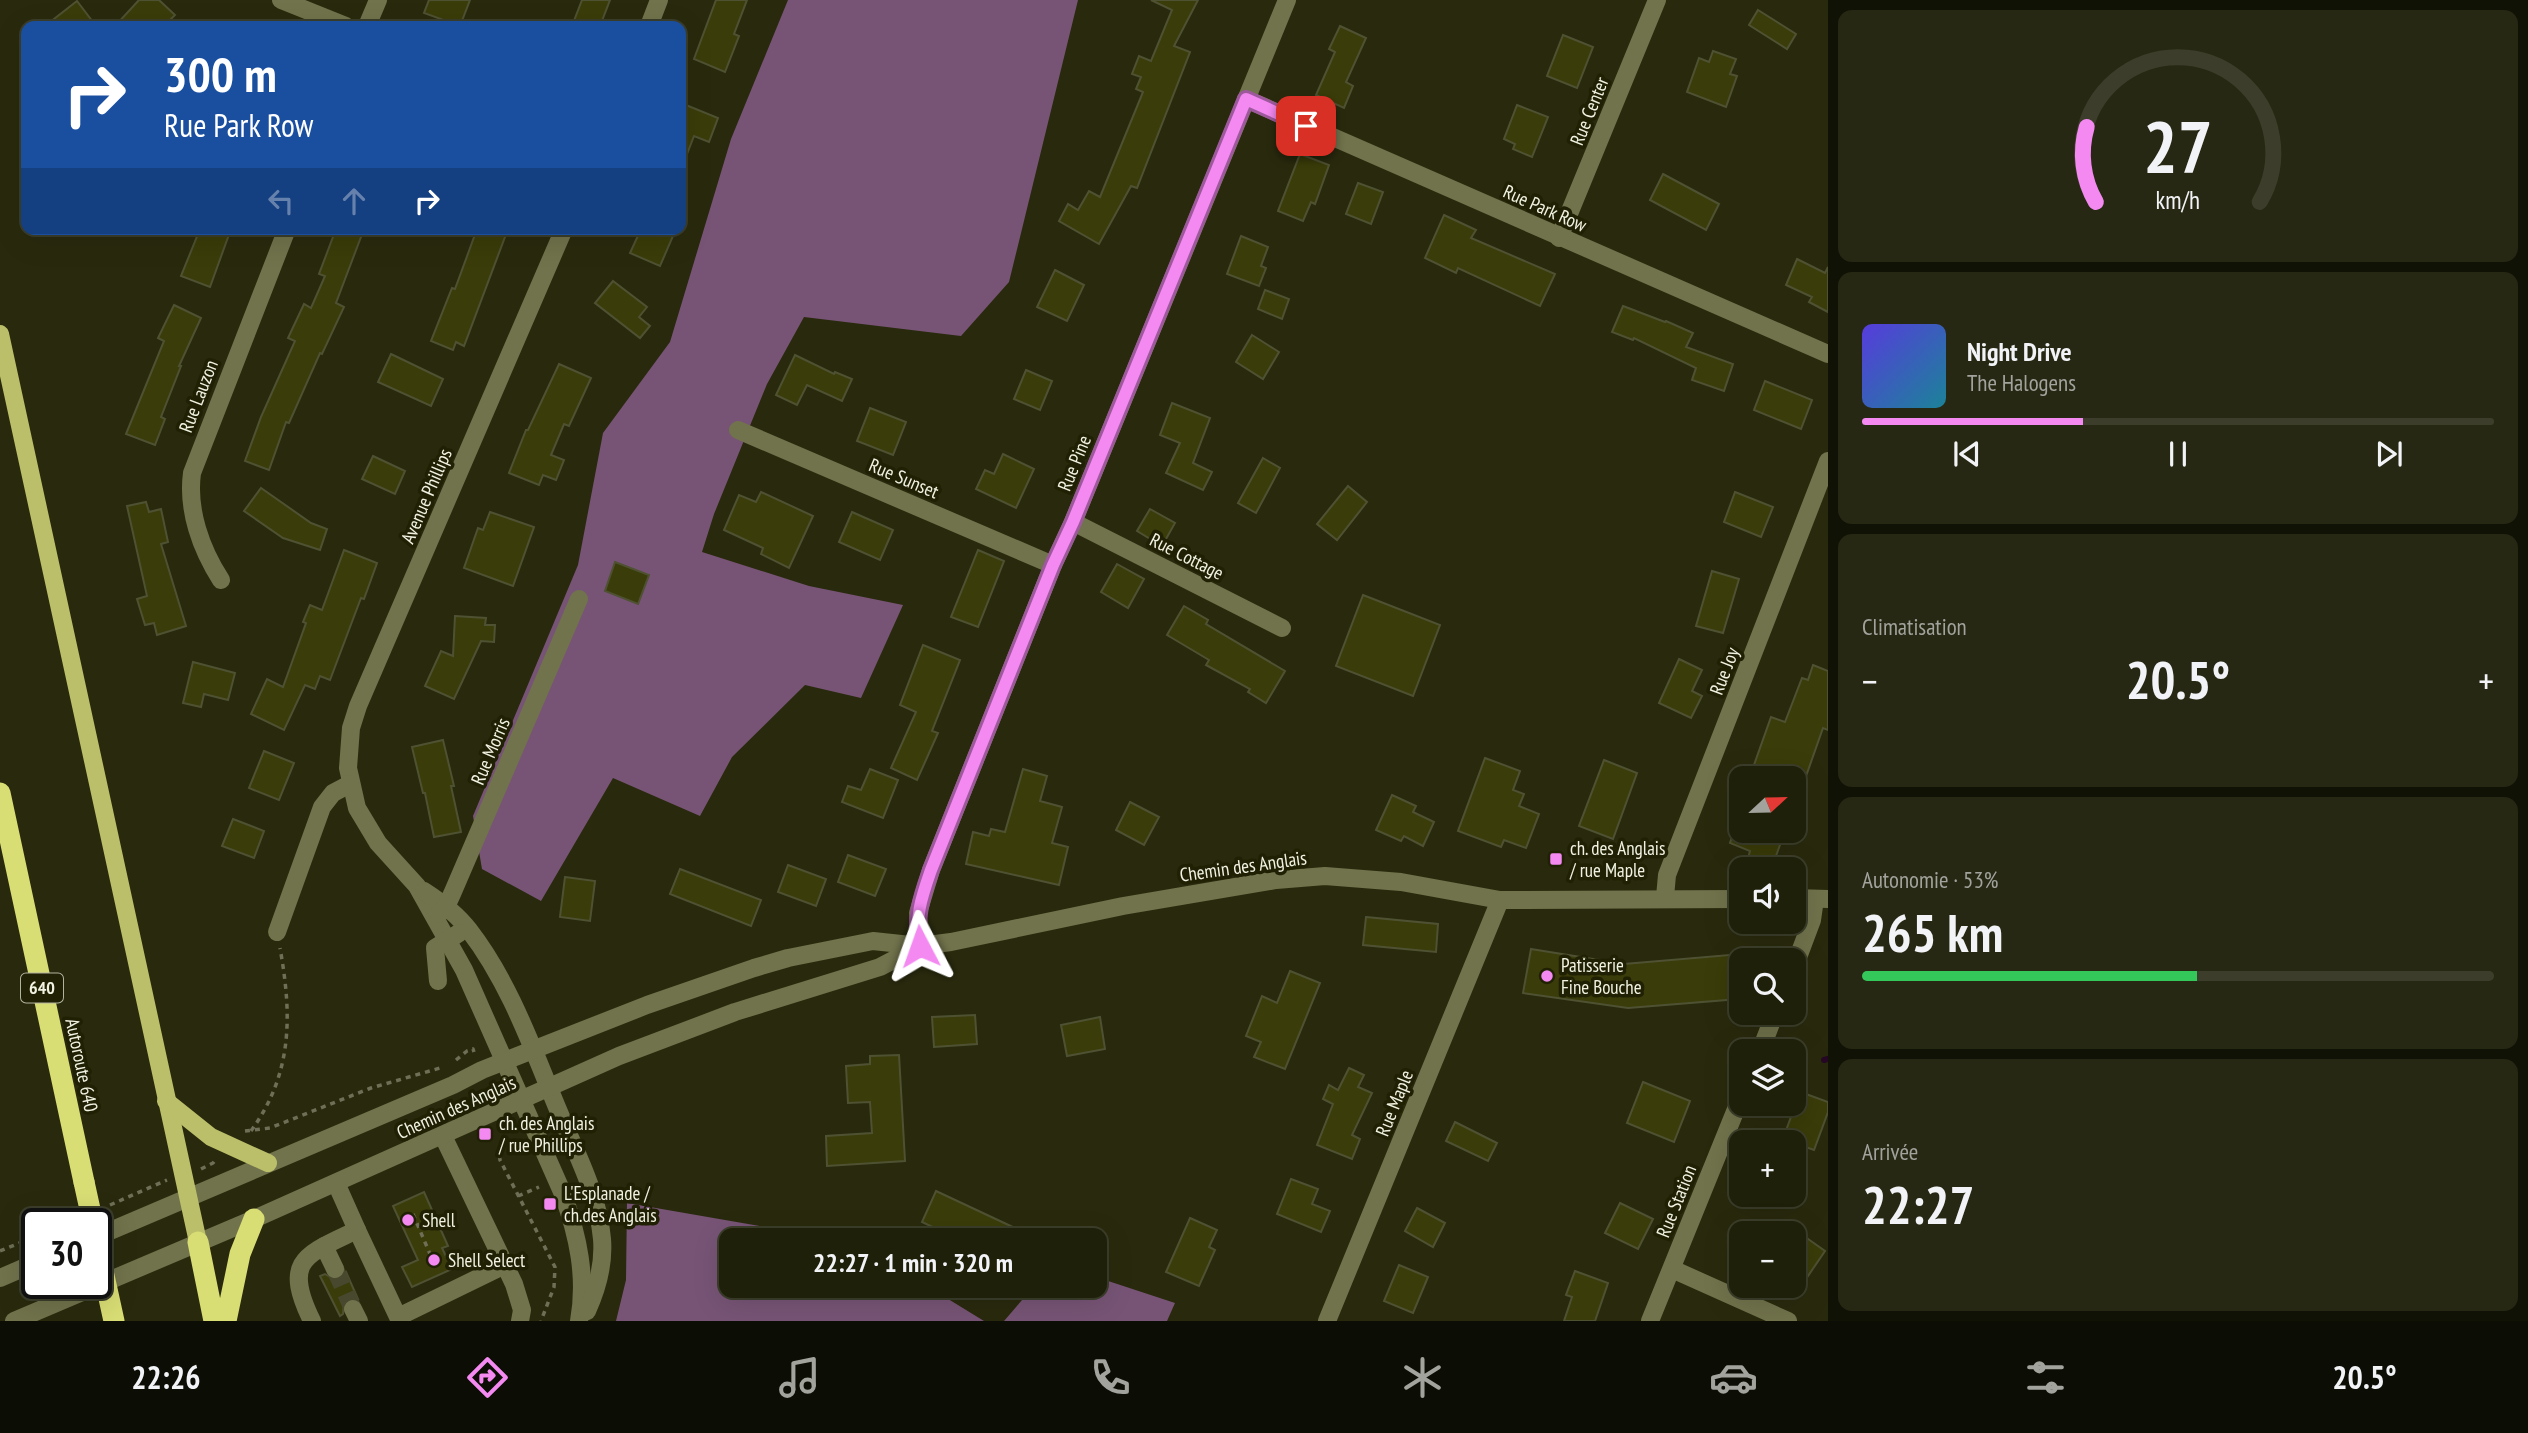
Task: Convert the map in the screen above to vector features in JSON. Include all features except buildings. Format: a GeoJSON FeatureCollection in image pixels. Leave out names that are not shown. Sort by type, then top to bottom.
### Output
{"type":"FeatureCollection","features":[{"type":"Feature","properties":{"kind":"highway","name":"Autoroute 640"},"geometry":{"type":"LineString","coordinates":[[0,793],[84,1182],[95,1208]]}},
{"type":"Feature","properties":{"kind":"highway"},"geometry":{"type":"LineString","coordinates":[[226,1321],[240,1254],[254,1219]]}},
{"type":"Feature","properties":{"kind":"highway"},"geometry":{"type":"LineString","coordinates":[[198,1242],[214,1321]]}},
{"type":"Feature","properties":{"kind":"highway"},"geometry":{"type":"LineString","coordinates":[[109,1299],[114,1321]]}},
{"type":"Feature","properties":{"kind":"main road"},"geometry":{"type":"LineString","coordinates":[[0,334],[198,1242]]}},
{"type":"Feature","properties":{"kind":"main road"},"geometry":{"type":"LineString","coordinates":[[166,1101],[211,1137],[268,1163]]}},
{"type":"Feature","properties":{"kind":"street"},"geometry":{"type":"LineString","coordinates":[[281,0],[334,21]]}},
{"type":"Feature","properties":{"kind":"street"},"geometry":{"type":"LineString","coordinates":[[369,21],[379,0]]}},
{"type":"Feature","properties":{"kind":"street"},"geometry":{"type":"LineString","coordinates":[[651,21],[659,0]]}},
{"type":"Feature","properties":{"kind":"street","name":"Rue Pine"},"geometry":{"type":"LineString","coordinates":[[920,946],[918,913],[928,881],[1053,565],[1287,0]]}},
{"type":"Feature","properties":{"kind":"street","name":"Rue Center"},"geometry":{"type":"LineString","coordinates":[[1559,238],[1657,0]]}},
{"type":"Feature","properties":{"kind":"street","name":"Rue Park Row"},"geometry":{"type":"LineString","coordinates":[[1246,99],[1828,354]]}},
{"type":"Feature","properties":{"kind":"street","name":"Rue Lauzon"},"geometry":{"type":"LineString","coordinates":[[221,580],[209,561],[199,534],[191,498],[192,473],[285,235]]}},
{"type":"Feature","properties":{"kind":"street","name":"Avenue Phillips"},"geometry":{"type":"LineString","coordinates":[[561,235],[358,706],[349,743],[348,768],[357,808],[371,833],[441,912],[468,929],[494,967],[589,1181],[601,1229],[601,1266],[581,1321]]}},
{"type":"Feature","properties":{"kind":"street","name":"Rue Sunset"},"geometry":{"type":"LineString","coordinates":[[738,430],[1053,565]]}},
{"type":"Feature","properties":{"kind":"street","name":"Rue Joy"},"geometry":{"type":"LineString","coordinates":[[1665,898],[1667,876],[1828,461]]}},
{"type":"Feature","properties":{"kind":"street","name":"Rue Cottage"},"geometry":{"type":"LineString","coordinates":[[1073,522],[1282,628]]}},
{"type":"Feature","properties":{"kind":"street","name":"Rue Morris"},"geometry":{"type":"LineString","coordinates":[[441,912],[579,598]]}},
{"type":"Feature","properties":{"kind":"street"},"geometry":{"type":"LineString","coordinates":[[277,932],[322,807],[332,793],[350,783]]}},
{"type":"Feature","properties":{"kind":"street","name":"Chemin des Anglais"},"geometry":{"type":"LineString","coordinates":[[14,1321],[254,1219],[642,1047],[735,1012],[880,967],[920,946],[1123,906],[1276,880],[1325,876],[1401,882],[1500,900],[1729,899]]}},
{"type":"Feature","properties":{"kind":"street"},"geometry":{"type":"LineString","coordinates":[[1802,948],[1822,899]]}},
{"type":"Feature","properties":{"kind":"street","name":"Rue Maple"},"geometry":{"type":"LineString","coordinates":[[1327,1321],[1500,900]]}},
{"type":"Feature","properties":{"kind":"street","name":"Avenue Phillips"},"geometry":{"type":"LineString","coordinates":[[441,912],[448,939],[480,1002],[573,1224],[582,1270],[581,1321]]}},
{"type":"Feature","properties":{"kind":"street"},"geometry":{"type":"LineString","coordinates":[[438,981],[435,948],[468,929]]}},
{"type":"Feature","properties":{"kind":"street","name":"Chemin des Anglais"},"geometry":{"type":"LineString","coordinates":[[112,1231],[505,1061],[683,992],[788,958],[873,941],[920,946]]}},
{"type":"Feature","properties":{"kind":"street","name":"Rue Station"},"geometry":{"type":"LineString","coordinates":[[1650,1321],[1733,1116]]}},
{"type":"Feature","properties":{"kind":"street"},"geometry":{"type":"LineString","coordinates":[[443,1136],[505,1265],[519,1299],[520,1321]]}},
{"type":"Feature","properties":{"kind":"street"},"geometry":{"type":"LineString","coordinates":[[336,1183],[393,1319],[505,1265]]}},
{"type":"Feature","properties":{"kind":"street"},"geometry":{"type":"LineString","coordinates":[[312,1321],[299,1294],[298,1274],[308,1258],[324,1246],[357,1230]]}},
{"type":"Feature","properties":{"kind":"street"},"geometry":{"type":"LineString","coordinates":[[324,1246],[335,1269]]}},
{"type":"Feature","properties":{"kind":"street"},"geometry":{"type":"LineString","coordinates":[[0,1278],[21,1269]]}},
{"type":"Feature","properties":{"kind":"street"},"geometry":{"type":"LineString","coordinates":[[1672,1269],[1787,1321]]}},
{"type":"Feature","properties":{"kind":"path"},"geometry":{"type":"LineString","coordinates":[[251,1131],[273,1092],[287,1045],[288,1002],[277,932]]}},
{"type":"Feature","properties":{"kind":"path"},"geometry":{"type":"LineString","coordinates":[[455,1062],[473,1049]]}},
{"type":"Feature","properties":{"kind":"path"},"geometry":{"type":"LineString","coordinates":[[242,1130],[270,1128],[371,1088],[446,1066]]}},
{"type":"Feature","properties":{"kind":"path"},"geometry":{"type":"LineString","coordinates":[[506,1133],[499,1154],[500,1160],[555,1266],[554,1287],[541,1321]]}},
{"type":"Feature","properties":{"kind":"path"},"geometry":{"type":"LineString","coordinates":[[199,1170],[213,1163],[218,1157]]}},
{"type":"Feature","properties":{"kind":"path"},"geometry":{"type":"LineString","coordinates":[[112,1208],[167,1180]]}},
{"type":"Feature","properties":{"kind":"path"},"geometry":{"type":"LineString","coordinates":[[518,1196],[542,1186],[546,1195]]}},
{"type":"Feature","properties":{"kind":"path"},"geometry":{"type":"LineString","coordinates":[[412,1214],[430,1254]]}},
{"type":"Feature","properties":{"kind":"path"},"geometry":{"type":"LineString","coordinates":[[0,1251],[21,1242]]}},
{"type":"Feature","properties":{"kind":"shaded area"},"geometry":{"type":"Polygon","coordinates":[[[788,0],[1078,0],[1009,282],[961,336],[804,317],[767,384],[714,514],[702,552],[809,586],[903,605],[861,698],[805,685],[732,757],[700,816],[613,778],[541,901],[482,869],[473,816],[578,565],[603,433],[670,342],[731,139],[788,0]]]}},
{"type":"Feature","properties":{"kind":"shaded area"},"geometry":{"type":"Polygon","coordinates":[[[627,1203],[772,1228],[719,1228],[719,1298],[947,1298],[984,1321],[616,1321],[626,1280],[627,1203]]]}},
{"type":"Feature","properties":{"kind":"shaded area"},"geometry":{"type":"Polygon","coordinates":[[[1107,1281],[1175,1303],[1167,1321],[1004,1321],[1024,1298],[1107,1298],[1107,1281]]]}},
{"type":"Feature","properties":{"kind":"waterway"},"geometry":{"type":"LineString","coordinates":[[1824,1060],[1828,1059]]}},
{"type":"Feature","properties":{"kind":"tunnel"},"geometry":{"type":"LineString","coordinates":[[335,1269],[353,1309]]}},
{"type":"Feature","properties":{"kind":"place","name":"ch. des Anglais / rue Maple"},"geometry":{"type":"Point","coordinates":[1556,859]}},
{"type":"Feature","properties":{"kind":"place","name":"Patisserie Fine Bouche"},"geometry":{"type":"Point","coordinates":[1547,976]}},
{"type":"Feature","properties":{"kind":"place","name":"ch. des Anglais / rue Phillips"},"geometry":{"type":"Point","coordinates":[485,1134]}},
{"type":"Feature","properties":{"kind":"place","name":"L'Esplanade / ch.des Anglais"},"geometry":{"type":"Point","coordinates":[550,1204]}},
{"type":"Feature","properties":{"kind":"place","name":"Shell"},"geometry":{"type":"Point","coordinates":[408,1220]}},
{"type":"Feature","properties":{"kind":"place","name":"Shell Select"},"geometry":{"type":"Point","coordinates":[434,1260]}},
{"type":"Feature","properties":{"kind":"route"},"geometry":{"type":"LineString","coordinates":[[920,946],[918,913],[931,870],[1053,565],[1246,99],[1306,126]]}}]}
